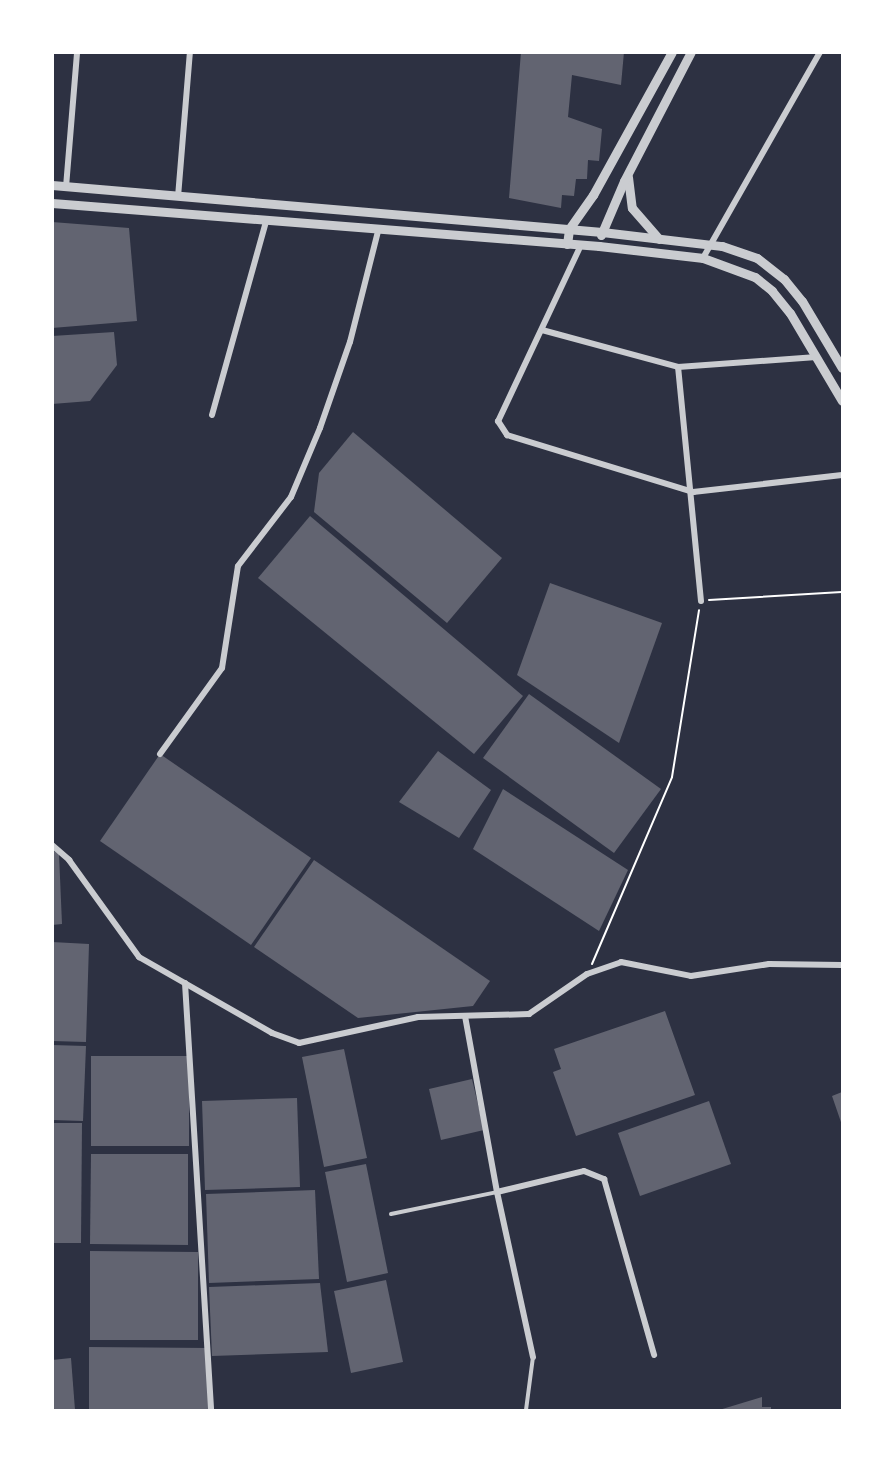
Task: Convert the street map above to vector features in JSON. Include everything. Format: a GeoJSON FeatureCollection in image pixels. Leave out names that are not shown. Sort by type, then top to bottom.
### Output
{"type":"FeatureCollection","features":[{"type":"Feature","properties":{"kind":"street"},"geometry":{"type":"LineString","coordinates":[[66,187],[77,52]]}},
{"type":"Feature","properties":{"kind":"street"},"geometry":{"type":"LineString","coordinates":[[177,214],[190,52]]}},
{"type":"Feature","properties":{"kind":"street"},"geometry":{"type":"LineString","coordinates":[[567,244],[569,230],[593,195],[672,52]]}},
{"type":"Feature","properties":{"kind":"street"},"geometry":{"type":"LineString","coordinates":[[599,246],[602,232],[628,174],[691,52]]}},
{"type":"Feature","properties":{"kind":"street"},"geometry":{"type":"LineString","coordinates":[[703,258],[820,52]]}},
{"type":"Feature","properties":{"kind":"street"},"geometry":{"type":"LineString","coordinates":[[628,174],[633,208],[659,239]]}},
{"type":"Feature","properties":{"kind":"street"},"geometry":{"type":"LineString","coordinates":[[52,185],[602,232],[711,245],[757,258],[784,279],[802,301],[843,368]]}},
{"type":"Feature","properties":{"kind":"street"},"geometry":{"type":"LineString","coordinates":[[52,202],[266,222],[599,246],[703,258],[755,277],[772,291],[817,357],[843,401]]}},
{"type":"Feature","properties":{"kind":"street"},"geometry":{"type":"LineString","coordinates":[[212,415],[266,222]]}},
{"type":"Feature","properties":{"kind":"street"},"geometry":{"type":"LineString","coordinates":[[160,754],[222,668],[238,566],[291,497],[320,428],[350,342],[378,231]]}},
{"type":"Feature","properties":{"kind":"street"},"geometry":{"type":"LineString","coordinates":[[581,245],[498,421],[507,435],[693,492],[843,475]]}},
{"type":"Feature","properties":{"kind":"street"},"geometry":{"type":"LineString","coordinates":[[542,330],[678,367],[817,357]]}},
{"type":"Feature","properties":{"kind":"street"},"geometry":{"type":"LineString","coordinates":[[678,367],[693,492],[701,601]]}},
{"type":"Feature","properties":{"kind":"street"},"geometry":{"type":"LineString","coordinates":[[52,845],[69,860],[140,957],[272,1033],[299,1043],[418,1017],[529,1014],[587,974],[621,962],[691,976],[768,964],[843,965]]}},
{"type":"Feature","properties":{"kind":"street"},"geometry":{"type":"LineString","coordinates":[[185,983],[211,1410]]}},
{"type":"Feature","properties":{"kind":"street"},"geometry":{"type":"LineString","coordinates":[[465,1016],[497,1192],[533,1357]]}},
{"type":"Feature","properties":{"kind":"street"},"geometry":{"type":"LineString","coordinates":[[497,1192],[584,1171],[604,1179],[654,1355]]}},
{"type":"Feature","properties":{"kind":"lane"},"geometry":{"type":"LineString","coordinates":[[391,1214],[497,1192]]}},
{"type":"Feature","properties":{"kind":"lane"},"geometry":{"type":"LineString","coordinates":[[526,1410],[533,1357]]}},
{"type":"Feature","properties":{"kind":"path"},"geometry":{"type":"LineString","coordinates":[[587,974],[672,777],[701,601],[843,592]]}},
{"type":"Feature","properties":{"kind":"building"},"geometry":{"type":"Polygon","coordinates":[[[521,52],[624,52],[621,85],[572,75],[568,117],[602,129],[599,161],[588,160],[587,179],[576,179],[574,196],[562,195],[561,208],[509,198],[521,52]]]}},
{"type":"Feature","properties":{"kind":"building"},"geometry":{"type":"Polygon","coordinates":[[[52,222],[129,228],[137,321],[52,328],[52,222]]]}},
{"type":"Feature","properties":{"kind":"building"},"geometry":{"type":"Polygon","coordinates":[[[114,332],[117,365],[90,401],[52,404],[52,336],[114,332]]]}},
{"type":"Feature","properties":{"kind":"building"},"geometry":{"type":"Polygon","coordinates":[[[353,432],[502,558],[447,623],[314,512],[319,473],[353,432]]]}},
{"type":"Feature","properties":{"kind":"building"},"geometry":{"type":"Polygon","coordinates":[[[310,516],[523,696],[474,754],[258,578],[310,516]]]}},
{"type":"Feature","properties":{"kind":"building"},"geometry":{"type":"Polygon","coordinates":[[[550,583],[662,623],[619,743],[517,675],[550,583]]]}},
{"type":"Feature","properties":{"kind":"building"},"geometry":{"type":"Polygon","coordinates":[[[529,694],[661,789],[614,853],[483,758],[529,694]]]}},
{"type":"Feature","properties":{"kind":"building"},"geometry":{"type":"Polygon","coordinates":[[[438,751],[491,790],[459,838],[399,802],[438,751]]]}},
{"type":"Feature","properties":{"kind":"building"},"geometry":{"type":"Polygon","coordinates":[[[160,754],[311,858],[251,945],[100,841],[160,754]]]}},
{"type":"Feature","properties":{"kind":"building"},"geometry":{"type":"Polygon","coordinates":[[[503,789],[628,870],[599,931],[473,849],[503,789]]]}},
{"type":"Feature","properties":{"kind":"building"},"geometry":{"type":"Polygon","coordinates":[[[52,850],[59,854],[62,924],[52,925],[52,850]]]}},
{"type":"Feature","properties":{"kind":"building"},"geometry":{"type":"Polygon","coordinates":[[[314,860],[490,981],[473,1006],[358,1018],[254,947],[314,860]]]}},
{"type":"Feature","properties":{"kind":"building"},"geometry":{"type":"Polygon","coordinates":[[[52,942],[89,944],[86,1042],[52,1041],[52,942]]]}},
{"type":"Feature","properties":{"kind":"building"},"geometry":{"type":"Polygon","coordinates":[[[665,1011],[695,1095],[576,1136],[553,1072],[561,1069],[554,1049],[665,1011]]]}},
{"type":"Feature","properties":{"kind":"building"},"geometry":{"type":"Polygon","coordinates":[[[52,1045],[86,1046],[83,1121],[52,1120],[52,1045]]]}},
{"type":"Feature","properties":{"kind":"building"},"geometry":{"type":"Polygon","coordinates":[[[344,1049],[367,1158],[324,1167],[302,1057],[344,1049]]]}},
{"type":"Feature","properties":{"kind":"building"},"geometry":{"type":"Polygon","coordinates":[[[91,1056],[189,1056],[189,1146],[91,1146],[91,1056]]]}},
{"type":"Feature","properties":{"kind":"building"},"geometry":{"type":"Polygon","coordinates":[[[472,1079],[484,1130],[441,1140],[429,1089],[472,1079]]]}},
{"type":"Feature","properties":{"kind":"building"},"geometry":{"type":"Polygon","coordinates":[[[842,1092],[842,1125],[832,1096],[842,1092]]]}},
{"type":"Feature","properties":{"kind":"building"},"geometry":{"type":"Polygon","coordinates":[[[297,1098],[300,1187],[205,1190],[202,1101],[297,1098]]]}},
{"type":"Feature","properties":{"kind":"building"},"geometry":{"type":"Polygon","coordinates":[[[709,1101],[731,1164],[640,1196],[618,1133],[709,1101]]]}},
{"type":"Feature","properties":{"kind":"building"},"geometry":{"type":"Polygon","coordinates":[[[52,1123],[82,1123],[81,1243],[52,1243],[52,1123]]]}},
{"type":"Feature","properties":{"kind":"building"},"geometry":{"type":"Polygon","coordinates":[[[91,1154],[188,1154],[188,1245],[90,1244],[91,1154]]]}},
{"type":"Feature","properties":{"kind":"building"},"geometry":{"type":"Polygon","coordinates":[[[366,1164],[388,1273],[347,1282],[325,1172],[366,1164]]]}},
{"type":"Feature","properties":{"kind":"building"},"geometry":{"type":"Polygon","coordinates":[[[315,1190],[319,1279],[209,1283],[206,1194],[315,1190]]]}},
{"type":"Feature","properties":{"kind":"building"},"geometry":{"type":"Polygon","coordinates":[[[90,1251],[198,1252],[198,1340],[90,1340],[90,1251]]]}},
{"type":"Feature","properties":{"kind":"building"},"geometry":{"type":"Polygon","coordinates":[[[386,1280],[403,1362],[351,1373],[334,1291],[386,1280]]]}},
{"type":"Feature","properties":{"kind":"building"},"geometry":{"type":"Polygon","coordinates":[[[320,1283],[328,1352],[212,1356],[209,1287],[320,1283]]]}},
{"type":"Feature","properties":{"kind":"building"},"geometry":{"type":"Polygon","coordinates":[[[89,1347],[209,1348],[209,1410],[89,1410],[89,1347]]]}},
{"type":"Feature","properties":{"kind":"building"},"geometry":{"type":"Polygon","coordinates":[[[71,1358],[75,1410],[52,1410],[52,1360],[71,1358]]]}},
{"type":"Feature","properties":{"kind":"building"},"geometry":{"type":"Polygon","coordinates":[[[762,1397],[762,1407],[771,1407],[771,1410],[719,1410],[762,1397]]]}}]}
